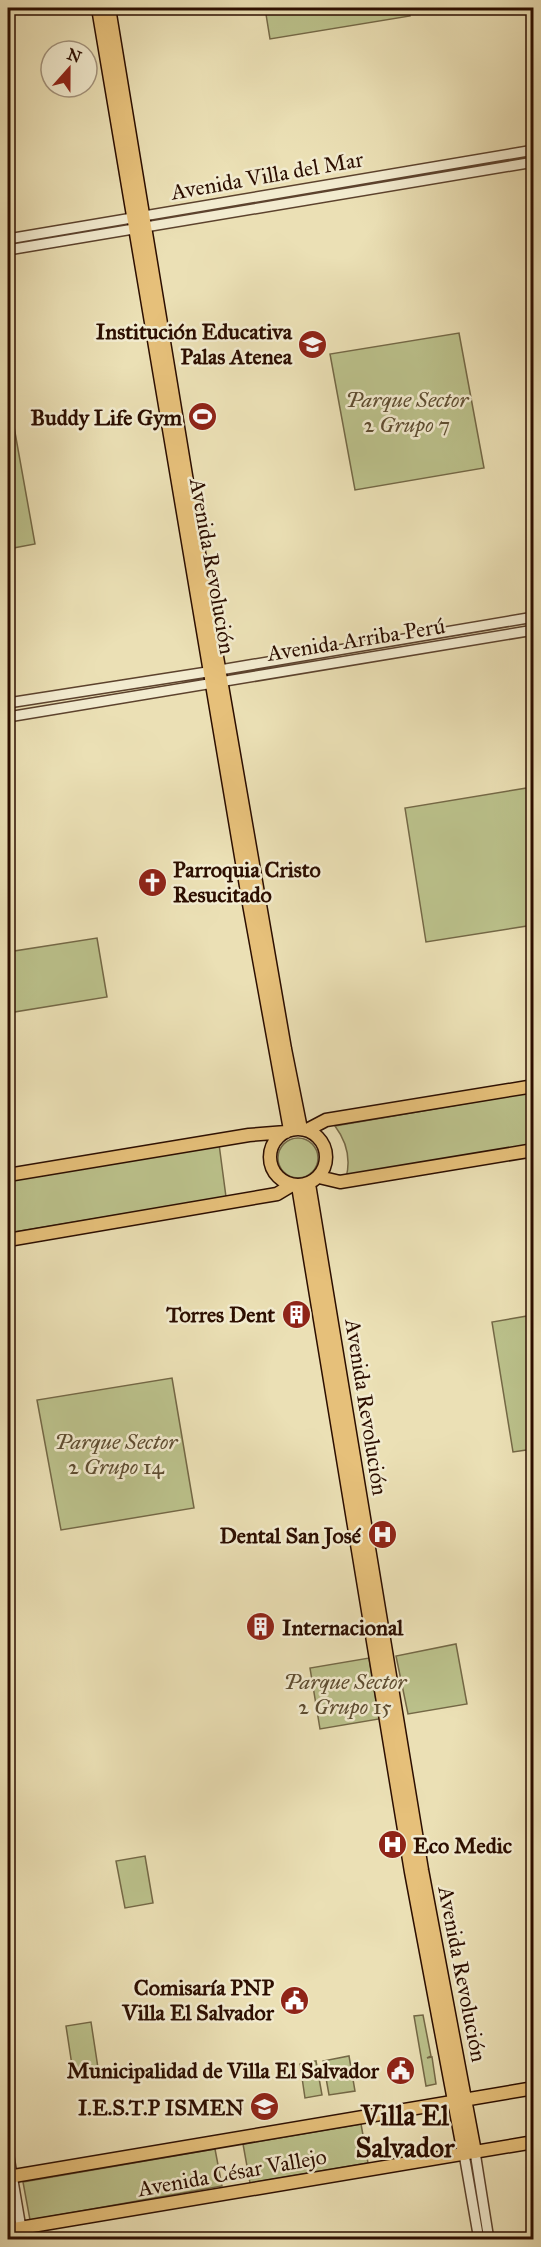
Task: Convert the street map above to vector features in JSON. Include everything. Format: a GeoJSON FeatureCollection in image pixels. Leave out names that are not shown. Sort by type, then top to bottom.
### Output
{"type":"FeatureCollection","features":[{"type":"Feature","properties":{"kind":"main road","name":"Avenida Revolución"},"geometry":{"type":"LineString","coordinates":[[98,8],[140,222]]}},
{"type":"Feature","properties":{"kind":"main road","name":"Avenida Revolución"},"geometry":{"type":"LineString","coordinates":[[109,8],[140,222],[216,677],[285,1049],[296,1130]]}},
{"type":"Feature","properties":{"kind":"main road"},"geometry":{"type":"LineString","coordinates":[[8,1175],[249,1135],[296,1130],[326,1120],[534,1086]]}},
{"type":"Feature","properties":{"kind":"main road"},"geometry":{"type":"LineString","coordinates":[[8,1240],[277,1194],[304,1183],[325,1168],[326,1151],[317,1136],[296,1130],[273,1144],[270,1161],[277,1177],[304,1183],[340,1182],[534,1150]]}},
{"type":"Feature","properties":{"kind":"main road","name":"Avenida Revolución"},"geometry":{"type":"LineString","coordinates":[[304,1183],[469,2153]]}},
{"type":"Feature","properties":{"kind":"main road","name":"Avenida César Vallejo"},"geometry":{"type":"LineString","coordinates":[[10,2177],[534,2088]]}},
{"type":"Feature","properties":{"kind":"main road","name":"Avenida César Vallejo"},"geometry":{"type":"LineString","coordinates":[[8,2230],[22,2234],[534,2142]]}},
{"type":"Feature","properties":{"kind":"street","name":"Avenida Villa del Mar"},"geometry":{"type":"LineString","coordinates":[[8,250],[140,222],[534,150]]}},
{"type":"Feature","properties":{"kind":"street","name":"Avenida Villa del Mar"},"geometry":{"type":"LineString","coordinates":[[8,239],[140,222],[534,162]]}},
{"type":"Feature","properties":{"kind":"street","name":"Avenida Arriba Perú"},"geometry":{"type":"LineString","coordinates":[[8,717],[534,617]]}},
{"type":"Feature","properties":{"kind":"street","name":"Avenida Arriba Perú"},"geometry":{"type":"LineString","coordinates":[[8,704],[216,677],[534,630]]}},
{"type":"Feature","properties":{"kind":"street"},"geometry":{"type":"LineString","coordinates":[[8,2151],[10,2177],[22,2234]]}},
{"type":"Feature","properties":{"kind":"street","name":"Avenida Revolución"},"geometry":{"type":"LineString","coordinates":[[469,2153],[479,2240]]}},
{"type":"Feature","properties":{"kind":"street","name":"Avenida Revolución"},"geometry":{"type":"LineString","coordinates":[[469,2153],[489,2240]]}},
{"type":"Feature","properties":{"kind":"green space"},"geometry":{"type":"Polygon","coordinates":[[[265,8],[408,8],[410,16],[270,39],[265,8]]]}},
{"type":"Feature","properties":{"kind":"green space","name":"Parque Sector 2 Grupo 7"},"geometry":{"type":"Polygon","coordinates":[[[459,333],[484,468],[355,490],[330,354],[459,333]]]}},
{"type":"Feature","properties":{"kind":"green space"},"geometry":{"type":"Polygon","coordinates":[[[11,410],[35,544],[8,549],[8,411],[11,410]]]}},
{"type":"Feature","properties":{"kind":"green space"},"geometry":{"type":"Polygon","coordinates":[[[533,787],[533,925],[426,942],[405,808],[533,787]]]}},
{"type":"Feature","properties":{"kind":"green space"},"geometry":{"type":"Polygon","coordinates":[[[97,938],[107,997],[8,1013],[8,952],[97,938]]]}},
{"type":"Feature","properties":{"kind":"green space"},"geometry":{"type":"Polygon","coordinates":[[[533,1092],[533,1145],[346,1178],[347,1151],[335,1126],[533,1092]]]}},
{"type":"Feature","properties":{"kind":"green space"},"geometry":{"type":"Polygon","coordinates":[[[298,1138],[312,1144],[318,1158],[312,1172],[298,1178],[284,1172],[278,1158],[284,1144],[298,1138]]]}},
{"type":"Feature","properties":{"kind":"green space"},"geometry":{"type":"Polygon","coordinates":[[[219,1144],[226,1197],[8,1233],[8,1181],[219,1144]]]}},
{"type":"Feature","properties":{"kind":"green space"},"geometry":{"type":"Polygon","coordinates":[[[533,1315],[533,1449],[513,1452],[492,1322],[533,1315]]]}},
{"type":"Feature","properties":{"kind":"green space","name":"Parque Sector 2 Grupo 14"},"geometry":{"type":"Polygon","coordinates":[[[172,1378],[194,1508],[61,1530],[37,1400],[172,1378]]]}},
{"type":"Feature","properties":{"kind":"green space"},"geometry":{"type":"Polygon","coordinates":[[[456,1644],[467,1704],[408,1714],[396,1656],[456,1644]]]}},
{"type":"Feature","properties":{"kind":"green space","name":"Parque Sector 2 Grupo 15"},"geometry":{"type":"Polygon","coordinates":[[[369,1658],[379,1719],[320,1729],[310,1668],[369,1658]]]}},
{"type":"Feature","properties":{"kind":"green space"},"geometry":{"type":"Polygon","coordinates":[[[145,1856],[153,1903],[125,1908],[116,1861],[145,1856]]]}},
{"type":"Feature","properties":{"kind":"green space"},"geometry":{"type":"Polygon","coordinates":[[[423,2015],[431,2056],[427,2058],[432,2057],[436,2084],[426,2086],[414,2016],[423,2015]]]}},
{"type":"Feature","properties":{"kind":"green space"},"geometry":{"type":"Polygon","coordinates":[[[91,2022],[98,2068],[73,2072],[66,2026],[91,2022]]]}},
{"type":"Feature","properties":{"kind":"green space"},"geometry":{"type":"Polygon","coordinates":[[[349,2056],[355,2091],[329,2095],[323,2061],[349,2056]]]}},
{"type":"Feature","properties":{"kind":"green space"},"geometry":{"type":"Polygon","coordinates":[[[316,2061],[322,2095],[305,2098],[300,2064],[316,2061]]]}},
{"type":"Feature","properties":{"kind":"green space"},"geometry":{"type":"Polygon","coordinates":[[[361,2124],[368,2163],[250,2183],[243,2144],[361,2124]]]}},
{"type":"Feature","properties":{"kind":"green space"},"geometry":{"type":"Polygon","coordinates":[[[215,2149],[222,2186],[30,2220],[23,2182],[215,2149]]]}},
{"type":"Feature","properties":{"kind":"place","name":"Institución Educativa Palas Atenea"},"geometry":{"type":"Point","coordinates":[313,344]}},
{"type":"Feature","properties":{"kind":"place","name":"Buddy Life Gym"},"geometry":{"type":"Point","coordinates":[203,417]}},
{"type":"Feature","properties":{"kind":"place","name":"Parroquia Cristo Resucitado"},"geometry":{"type":"Point","coordinates":[152,882]}},
{"type":"Feature","properties":{"kind":"place","name":"Torres Dent"},"geometry":{"type":"Point","coordinates":[296,1314]}},
{"type":"Feature","properties":{"kind":"place","name":"Dental San José"},"geometry":{"type":"Point","coordinates":[382,1535]}},
{"type":"Feature","properties":{"kind":"place","name":"Internacional"},"geometry":{"type":"Point","coordinates":[261,1627]}},
{"type":"Feature","properties":{"kind":"place","name":"Eco Medic"},"geometry":{"type":"Point","coordinates":[392,1845]}},
{"type":"Feature","properties":{"kind":"place","name":"Comisaría PNP Villa El Salvador"},"geometry":{"type":"Point","coordinates":[295,2000]}},
{"type":"Feature","properties":{"kind":"place","name":"Municipalidad de Villa El Salvador"},"geometry":{"type":"Point","coordinates":[400,2070]}},
{"type":"Feature","properties":{"kind":"place","name":"I.E.S.T.P ISMEN"},"geometry":{"type":"Point","coordinates":[265,2107]}},
{"type":"Feature","properties":{"kind":"district","name":"Villa El Salvador"},"geometry":{"type":"Point","coordinates":[405,2131]}}]}
